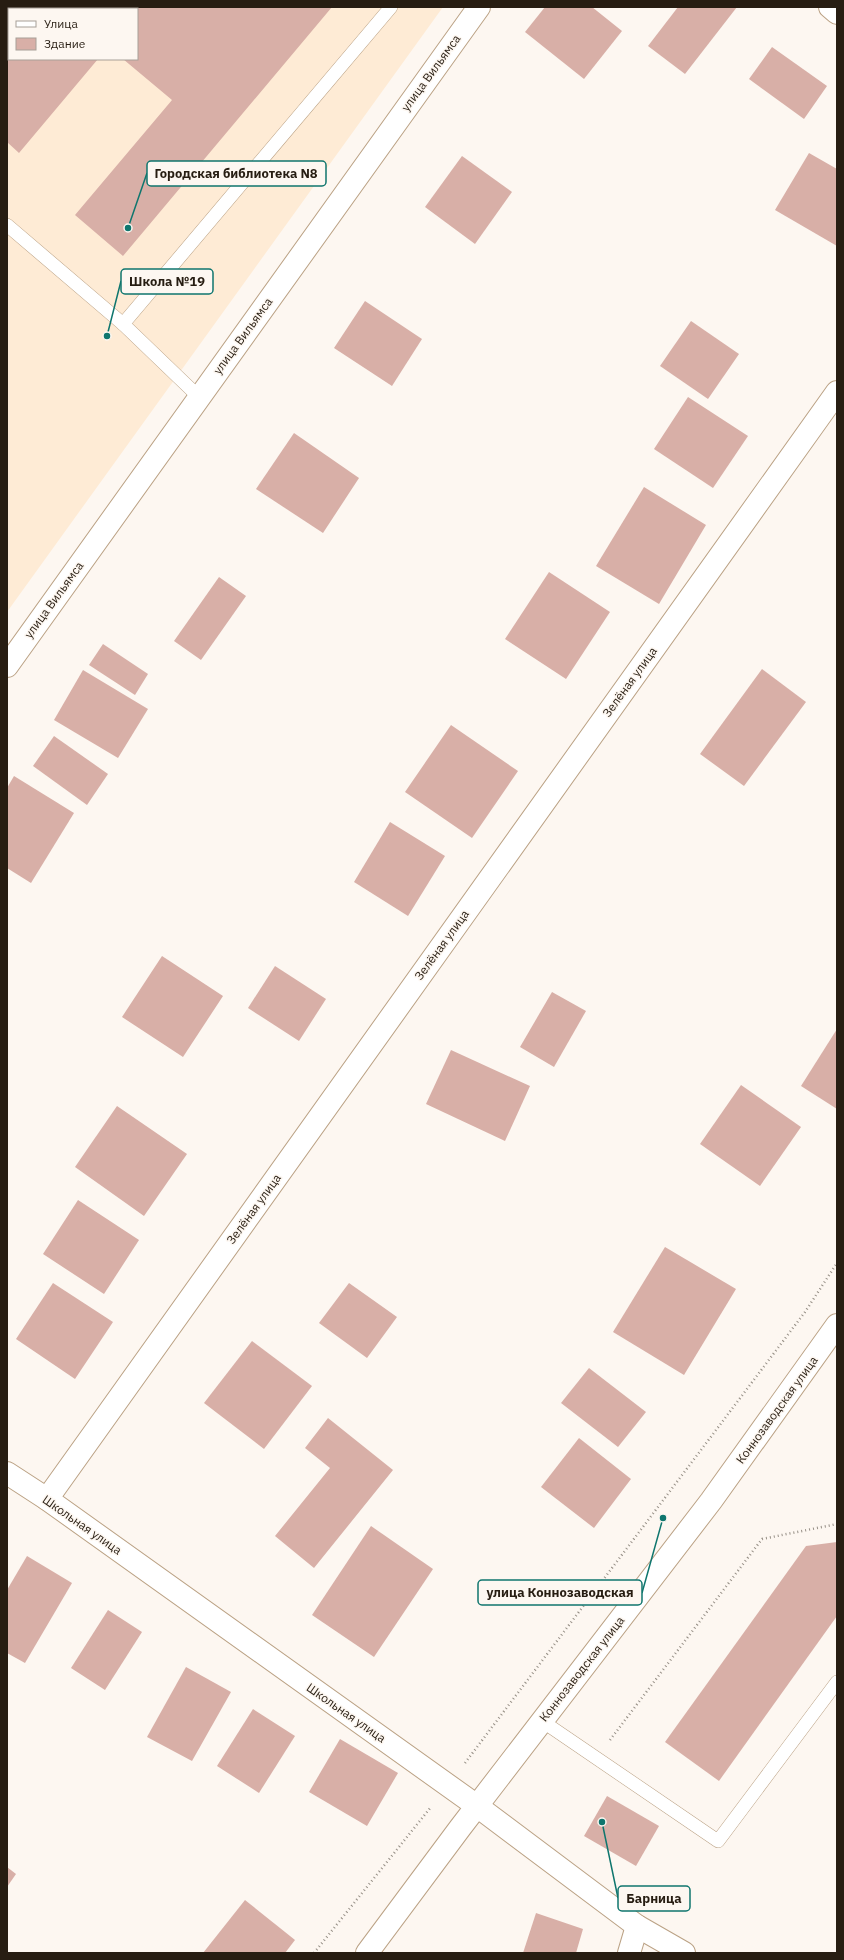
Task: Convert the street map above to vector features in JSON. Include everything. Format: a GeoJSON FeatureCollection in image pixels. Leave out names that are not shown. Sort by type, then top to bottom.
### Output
{"type":"FeatureCollection","features":[{"type":"Feature","properties":{"kind":"street","name":"улица Вильямса"},"geometry":{"type":"LineString","coordinates":[[7,666],[479,7]]}},
{"type":"Feature","properties":{"kind":"street"},"geometry":{"type":"LineString","coordinates":[[830,7],[837,13]]}},
{"type":"Feature","properties":{"kind":"street","name":"Зелёная улица"},"geometry":{"type":"LineString","coordinates":[[47,1499],[837,392]]}},
{"type":"Feature","properties":{"kind":"street","name":"Коннозаводская улица"},"geometry":{"type":"LineString","coordinates":[[367,1953],[477,1806],[711,1501],[837,1325]]}},
{"type":"Feature","properties":{"kind":"street","name":"Школьная улица"},"geometry":{"type":"LineString","coordinates":[[7,1473],[47,1499],[448,1785],[637,1926],[684,1953]]}},
{"type":"Feature","properties":{"kind":"street"},"geometry":{"type":"LineString","coordinates":[[629,1953],[637,1926]]}},
{"type":"Feature","properties":{"kind":"lane"},"geometry":{"type":"LineString","coordinates":[[122,324],[391,7]]}},
{"type":"Feature","properties":{"kind":"lane"},"geometry":{"type":"LineString","coordinates":[[7,225],[122,324],[199,397]]}},
{"type":"Feature","properties":{"kind":"lane"},"geometry":{"type":"LineString","coordinates":[[542,1721],[718,1841],[837,1682]]}},
{"type":"Feature","properties":{"kind":"path"},"geometry":{"type":"LineString","coordinates":[[314,1953],[448,1785],[801,1318],[837,1263]]}},
{"type":"Feature","properties":{"kind":"path"},"geometry":{"type":"LineString","coordinates":[[597,1758],[762,1539],[837,1524]]}},
{"type":"Feature","properties":{"kind":"shaded area"},"geometry":{"type":"Polygon","coordinates":[[[7,7],[443,7],[7,612],[7,7]]]}},
{"type":"Feature","properties":{"kind":"building"},"geometry":{"type":"Polygon","coordinates":[[[7,7],[332,7],[123,256],[75,215],[172,100],[124,60],[138,60],[138,8],[8,8],[8,60],[97,60],[19,153],[7,142],[7,7]]]}},
{"type":"Feature","properties":{"kind":"building"},"geometry":{"type":"Polygon","coordinates":[[[545,7],[592,7],[622,31],[584,79],[525,32],[545,7]]]}},
{"type":"Feature","properties":{"kind":"building"},"geometry":{"type":"Polygon","coordinates":[[[678,7],[737,7],[685,74],[648,46],[678,7]]]}},
{"type":"Feature","properties":{"kind":"building"},"geometry":{"type":"Polygon","coordinates":[[[772,47],[827,86],[804,119],[749,79],[772,47]]]}},
{"type":"Feature","properties":{"kind":"building"},"geometry":{"type":"Polygon","coordinates":[[[809,153],[837,169],[837,246],[775,210],[809,153]]]}},
{"type":"Feature","properties":{"kind":"building"},"geometry":{"type":"Polygon","coordinates":[[[462,156],[512,192],[475,244],[425,207],[462,156]]]}},
{"type":"Feature","properties":{"kind":"building"},"geometry":{"type":"Polygon","coordinates":[[[365,301],[422,339],[392,386],[334,348],[365,301]]]}},
{"type":"Feature","properties":{"kind":"building"},"geometry":{"type":"Polygon","coordinates":[[[691,321],[739,354],[708,399],[660,366],[691,321]]]}},
{"type":"Feature","properties":{"kind":"building"},"geometry":{"type":"Polygon","coordinates":[[[688,397],[748,436],[713,488],[654,449],[688,397]]]}},
{"type":"Feature","properties":{"kind":"building"},"geometry":{"type":"Polygon","coordinates":[[[294,433],[359,478],[323,533],[256,489],[294,433]]]}},
{"type":"Feature","properties":{"kind":"building"},"geometry":{"type":"Polygon","coordinates":[[[644,487],[706,525],[659,604],[596,566],[644,487]]]}},
{"type":"Feature","properties":{"kind":"building"},"geometry":{"type":"Polygon","coordinates":[[[549,572],[610,612],[566,679],[505,639],[549,572]]]}},
{"type":"Feature","properties":{"kind":"building"},"geometry":{"type":"Polygon","coordinates":[[[219,577],[246,596],[201,660],[174,641],[219,577]]]}},
{"type":"Feature","properties":{"kind":"building"},"geometry":{"type":"Polygon","coordinates":[[[103,644],[148,674],[135,695],[89,665],[103,644]]]}},
{"type":"Feature","properties":{"kind":"building"},"geometry":{"type":"Polygon","coordinates":[[[762,669],[806,702],[744,786],[700,754],[762,669]]]}},
{"type":"Feature","properties":{"kind":"building"},"geometry":{"type":"Polygon","coordinates":[[[83,670],[148,709],[118,758],[54,720],[83,670]]]}},
{"type":"Feature","properties":{"kind":"building"},"geometry":{"type":"Polygon","coordinates":[[[451,725],[518,771],[472,838],[405,792],[451,725]]]}},
{"type":"Feature","properties":{"kind":"building"},"geometry":{"type":"Polygon","coordinates":[[[54,736],[108,774],[87,805],[33,766],[54,736]]]}},
{"type":"Feature","properties":{"kind":"building"},"geometry":{"type":"Polygon","coordinates":[[[14,776],[74,813],[31,883],[7,868],[7,788],[14,776]]]}},
{"type":"Feature","properties":{"kind":"building"},"geometry":{"type":"Polygon","coordinates":[[[390,822],[445,856],[408,916],[354,882],[390,822]]]}},
{"type":"Feature","properties":{"kind":"building"},"geometry":{"type":"Polygon","coordinates":[[[162,956],[223,996],[183,1057],[122,1017],[162,956]]]}},
{"type":"Feature","properties":{"kind":"building"},"geometry":{"type":"Polygon","coordinates":[[[275,966],[326,999],[299,1041],[248,1008],[275,966]]]}},
{"type":"Feature","properties":{"kind":"building"},"geometry":{"type":"Polygon","coordinates":[[[552,992],[586,1011],[554,1067],[520,1047],[552,992]]]}},
{"type":"Feature","properties":{"kind":"building"},"geometry":{"type":"Polygon","coordinates":[[[837,1029],[837,1109],[801,1086],[837,1029]]]}},
{"type":"Feature","properties":{"kind":"building"},"geometry":{"type":"Polygon","coordinates":[[[451,1050],[530,1086],[505,1141],[426,1104],[451,1050]]]}},
{"type":"Feature","properties":{"kind":"building"},"geometry":{"type":"Polygon","coordinates":[[[741,1085],[801,1127],[760,1186],[700,1144],[741,1085]]]}},
{"type":"Feature","properties":{"kind":"building"},"geometry":{"type":"Polygon","coordinates":[[[117,1106],[187,1154],[144,1216],[75,1167],[117,1106]]]}},
{"type":"Feature","properties":{"kind":"building"},"geometry":{"type":"Polygon","coordinates":[[[78,1200],[139,1240],[104,1294],[43,1254],[78,1200]]]}},
{"type":"Feature","properties":{"kind":"building"},"geometry":{"type":"Polygon","coordinates":[[[665,1247],[736,1289],[684,1375],[613,1332],[665,1247]]]}},
{"type":"Feature","properties":{"kind":"building"},"geometry":{"type":"Polygon","coordinates":[[[53,1283],[113,1322],[75,1379],[16,1339],[53,1283]]]}},
{"type":"Feature","properties":{"kind":"building"},"geometry":{"type":"Polygon","coordinates":[[[349,1283],[397,1317],[367,1358],[319,1323],[349,1283]]]}},
{"type":"Feature","properties":{"kind":"building"},"geometry":{"type":"Polygon","coordinates":[[[252,1341],[312,1386],[264,1449],[204,1403],[252,1341]]]}},
{"type":"Feature","properties":{"kind":"building"},"geometry":{"type":"Polygon","coordinates":[[[589,1368],[646,1412],[618,1447],[561,1403],[589,1368]]]}},
{"type":"Feature","properties":{"kind":"building"},"geometry":{"type":"Polygon","coordinates":[[[328,1418],[393,1470],[314,1568],[275,1536],[330,1468],[305,1448],[328,1418]]]}},
{"type":"Feature","properties":{"kind":"building"},"geometry":{"type":"Polygon","coordinates":[[[579,1438],[631,1479],[594,1528],[541,1487],[579,1438]]]}},
{"type":"Feature","properties":{"kind":"building"},"geometry":{"type":"Polygon","coordinates":[[[371,1526],[433,1569],[374,1657],[312,1615],[371,1526]]]}},
{"type":"Feature","properties":{"kind":"building"},"geometry":{"type":"Polygon","coordinates":[[[837,1542],[837,1616],[719,1781],[665,1742],[806,1546],[837,1542]]]}},
{"type":"Feature","properties":{"kind":"building"},"geometry":{"type":"Polygon","coordinates":[[[27,1556],[72,1583],[25,1663],[7,1653],[7,1590],[27,1556]]]}},
{"type":"Feature","properties":{"kind":"building"},"geometry":{"type":"Polygon","coordinates":[[[108,1610],[142,1632],[105,1690],[71,1668],[108,1610]]]}},
{"type":"Feature","properties":{"kind":"building"},"geometry":{"type":"Polygon","coordinates":[[[186,1667],[231,1692],[192,1761],[147,1737],[186,1667]]]}},
{"type":"Feature","properties":{"kind":"building"},"geometry":{"type":"Polygon","coordinates":[[[253,1709],[295,1736],[259,1793],[217,1766],[253,1709]]]}},
{"type":"Feature","properties":{"kind":"building"},"geometry":{"type":"Polygon","coordinates":[[[340,1739],[398,1773],[367,1826],[309,1792],[340,1739]]]}},
{"type":"Feature","properties":{"kind":"building"},"geometry":{"type":"Polygon","coordinates":[[[607,1796],[659,1826],[636,1866],[584,1836],[607,1796]]]}},
{"type":"Feature","properties":{"kind":"building"},"geometry":{"type":"Polygon","coordinates":[[[7,1867],[16,1874],[7,1887],[7,1867]]]}},
{"type":"Feature","properties":{"kind":"building"},"geometry":{"type":"Polygon","coordinates":[[[245,1900],[295,1940],[285,1953],[203,1953],[245,1900]]]}},
{"type":"Feature","properties":{"kind":"building"},"geometry":{"type":"Polygon","coordinates":[[[536,1913],[583,1929],[576,1953],[523,1953],[536,1913]]]}},
{"type":"Feature","properties":{"kind":"place","name":"Городская библиотека N8"},"geometry":{"type":"Point","coordinates":[128,228]}},
{"type":"Feature","properties":{"kind":"place","name":"Школа №19"},"geometry":{"type":"Point","coordinates":[107,336]}},
{"type":"Feature","properties":{"kind":"place","name":"улица Коннозаводская"},"geometry":{"type":"Point","coordinates":[663,1518]}},
{"type":"Feature","properties":{"kind":"place","name":"Барница"},"geometry":{"type":"Point","coordinates":[602,1822]}}]}
